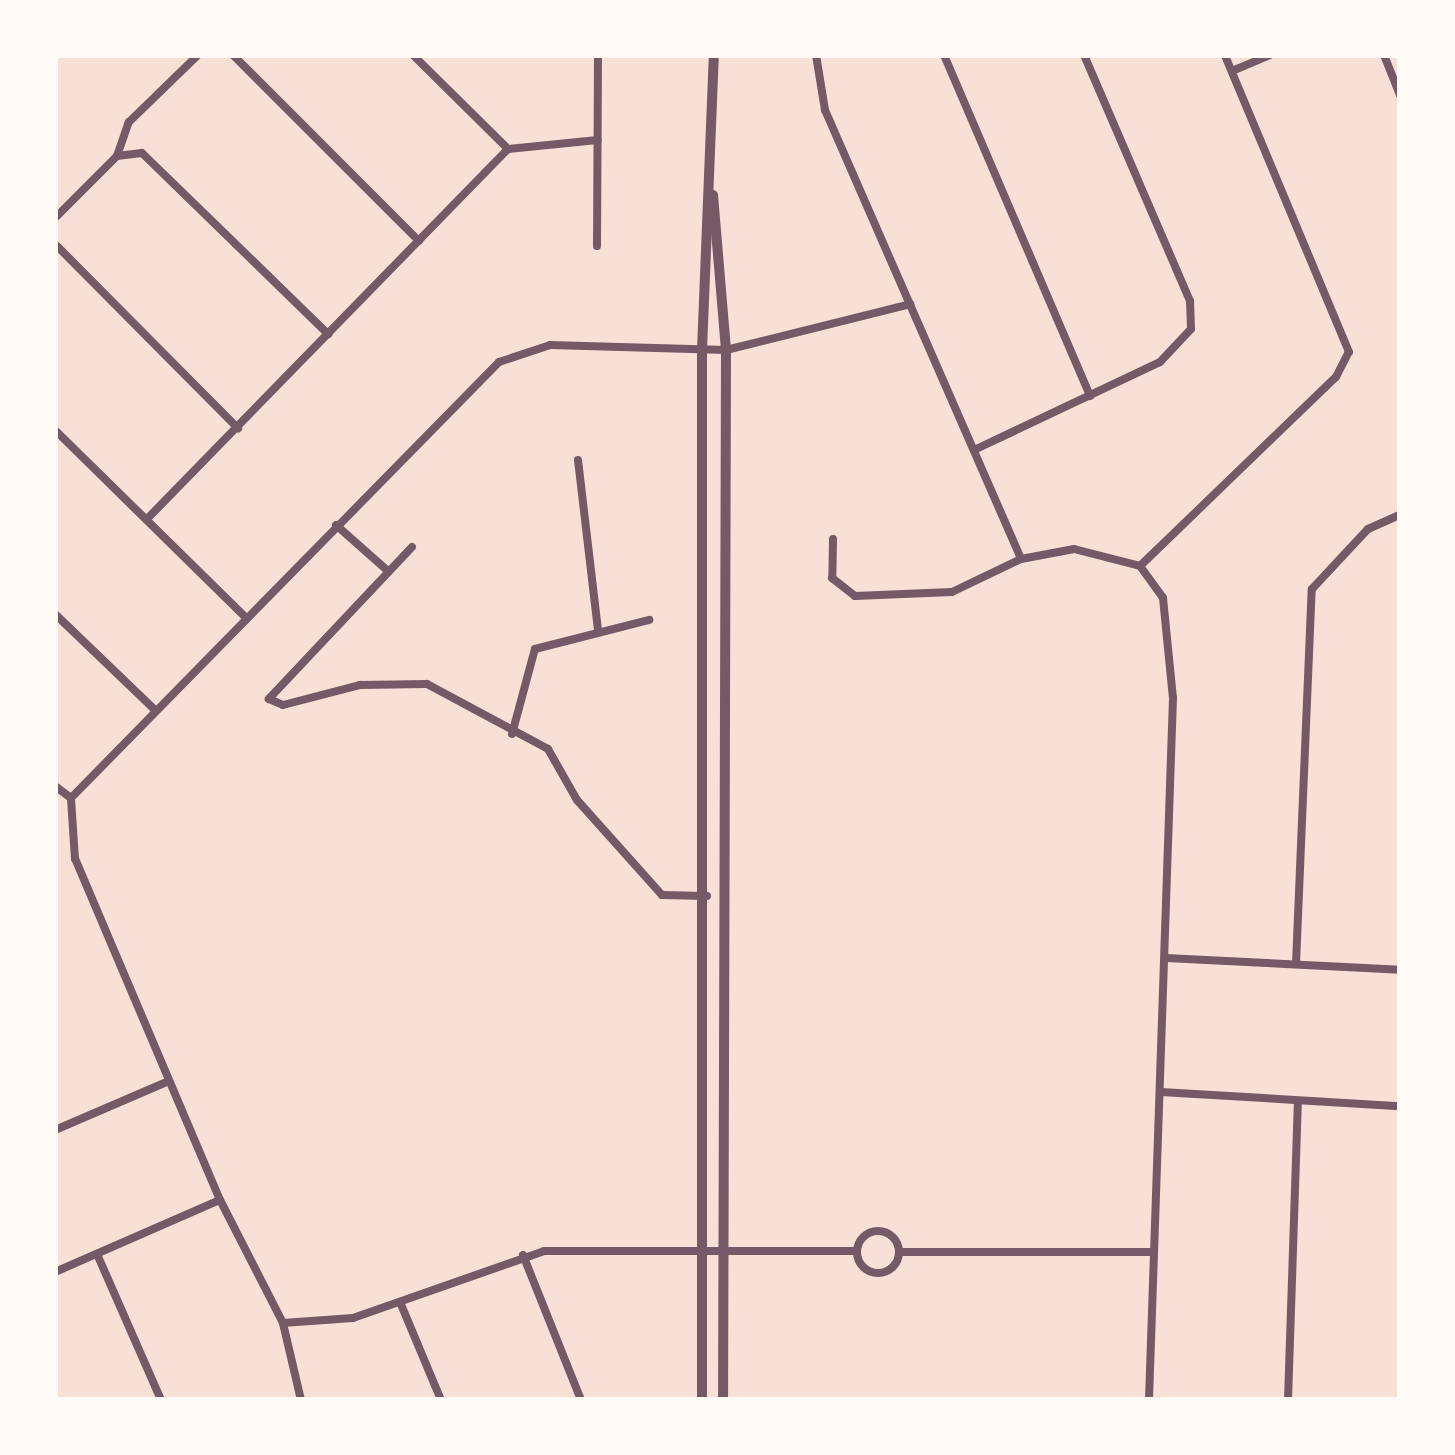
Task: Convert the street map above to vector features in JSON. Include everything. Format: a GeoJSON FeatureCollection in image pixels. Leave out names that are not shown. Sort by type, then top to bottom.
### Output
{"type":"FeatureCollection","features":[{"type":"Feature","properties":{"kind":"street"},"geometry":{"type":"LineString","coordinates":[[55,218],[118,156],[129,122],[198,55]]}},
{"type":"Feature","properties":{"kind":"street"},"geometry":{"type":"LineString","coordinates":[[233,55],[418,241]]}},
{"type":"Feature","properties":{"kind":"street"},"geometry":{"type":"LineString","coordinates":[[413,55],[508,149]]}},
{"type":"Feature","properties":{"kind":"street"},"geometry":{"type":"LineString","coordinates":[[597,246],[598,55]]}},
{"type":"Feature","properties":{"kind":"street"},"geometry":{"type":"LineString","coordinates":[[702,1400],[706,896],[702,350],[713,196],[714,55]]}},
{"type":"Feature","properties":{"kind":"street"},"geometry":{"type":"LineString","coordinates":[[816,55],[825,110],[1021,559]]}},
{"type":"Feature","properties":{"kind":"street"},"geometry":{"type":"LineString","coordinates":[[944,55],[1090,396]]}},
{"type":"Feature","properties":{"kind":"street"},"geometry":{"type":"LineString","coordinates":[[974,450],[1170,356],[1192,312],[1084,55]]}},
{"type":"Feature","properties":{"kind":"street"},"geometry":{"type":"LineString","coordinates":[[1140,566],[1336,378],[1349,352],[1225,55]]}},
{"type":"Feature","properties":{"kind":"street"},"geometry":{"type":"LineString","coordinates":[[1232,71],[1270,55]]}},
{"type":"Feature","properties":{"kind":"street"},"geometry":{"type":"LineString","coordinates":[[1384,55],[1400,96]]}},
{"type":"Feature","properties":{"kind":"street"},"geometry":{"type":"LineString","coordinates":[[147,519],[508,149],[598,140]]}},
{"type":"Feature","properties":{"kind":"street"},"geometry":{"type":"LineString","coordinates":[[118,156],[148,156],[328,334]]}},
{"type":"Feature","properties":{"kind":"street"},"geometry":{"type":"LineString","coordinates":[[713,196],[726,350],[724,1400]]}},
{"type":"Feature","properties":{"kind":"street"},"geometry":{"type":"LineString","coordinates":[[55,244],[238,428]]}},
{"type":"Feature","properties":{"kind":"street"},"geometry":{"type":"LineString","coordinates":[[301,1400],[284,1323],[220,1200],[75,859],[71,798],[336,525],[510,356],[550,345],[726,350],[910,304]]}},
{"type":"Feature","properties":{"kind":"street"},"geometry":{"type":"LineString","coordinates":[[55,430],[246,618]]}},
{"type":"Feature","properties":{"kind":"street"},"geometry":{"type":"LineString","coordinates":[[578,460],[598,631]]}},
{"type":"Feature","properties":{"kind":"street"},"geometry":{"type":"LineString","coordinates":[[1296,964],[1312,588],[1368,529],[1400,515]]}},
{"type":"Feature","properties":{"kind":"street"},"geometry":{"type":"LineString","coordinates":[[336,525],[388,572]]}},
{"type":"Feature","properties":{"kind":"street"},"geometry":{"type":"LineString","coordinates":[[833,539],[832,578],[855,596],[952,592],[1021,559],[1074,549],[1140,566],[1163,598],[1172,646],[1166,958],[1149,1400]]}},
{"type":"Feature","properties":{"kind":"street"},"geometry":{"type":"LineString","coordinates":[[412,547],[269,699],[289,704],[360,684],[420,683],[551,752],[577,800],[662,895],[706,896]]}},
{"type":"Feature","properties":{"kind":"street"},"geometry":{"type":"LineString","coordinates":[[55,614],[154,709]]}},
{"type":"Feature","properties":{"kind":"street"},"geometry":{"type":"LineString","coordinates":[[512,734],[535,649],[649,620]]}},
{"type":"Feature","properties":{"kind":"street"},"geometry":{"type":"LineString","coordinates":[[55,786],[71,798]]}},
{"type":"Feature","properties":{"kind":"street"},"geometry":{"type":"LineString","coordinates":[[1166,958],[1400,970]]}},
{"type":"Feature","properties":{"kind":"street"},"geometry":{"type":"LineString","coordinates":[[55,1130],[169,1081]]}},
{"type":"Feature","properties":{"kind":"street"},"geometry":{"type":"LineString","coordinates":[[1161,1092],[1400,1106]]}},
{"type":"Feature","properties":{"kind":"street"},"geometry":{"type":"LineString","coordinates":[[1288,1400],[1298,1101]]}},
{"type":"Feature","properties":{"kind":"street"},"geometry":{"type":"LineString","coordinates":[[55,1272],[220,1200]]}},
{"type":"Feature","properties":{"kind":"street"},"geometry":{"type":"LineString","coordinates":[[284,1323],[335,1321],[400,1302],[524,1255],[857,1251],[879,1231],[899,1252]]}},
{"type":"Feature","properties":{"kind":"street"},"geometry":{"type":"LineString","coordinates":[[857,1251],[878,1274],[899,1252],[1153,1252]]}},
{"type":"Feature","properties":{"kind":"street"},"geometry":{"type":"LineString","coordinates":[[97,1254],[161,1400]]}},
{"type":"Feature","properties":{"kind":"street"},"geometry":{"type":"LineString","coordinates":[[524,1255],[581,1400]]}},
{"type":"Feature","properties":{"kind":"street"},"geometry":{"type":"LineString","coordinates":[[400,1302],[441,1400]]}}]}
